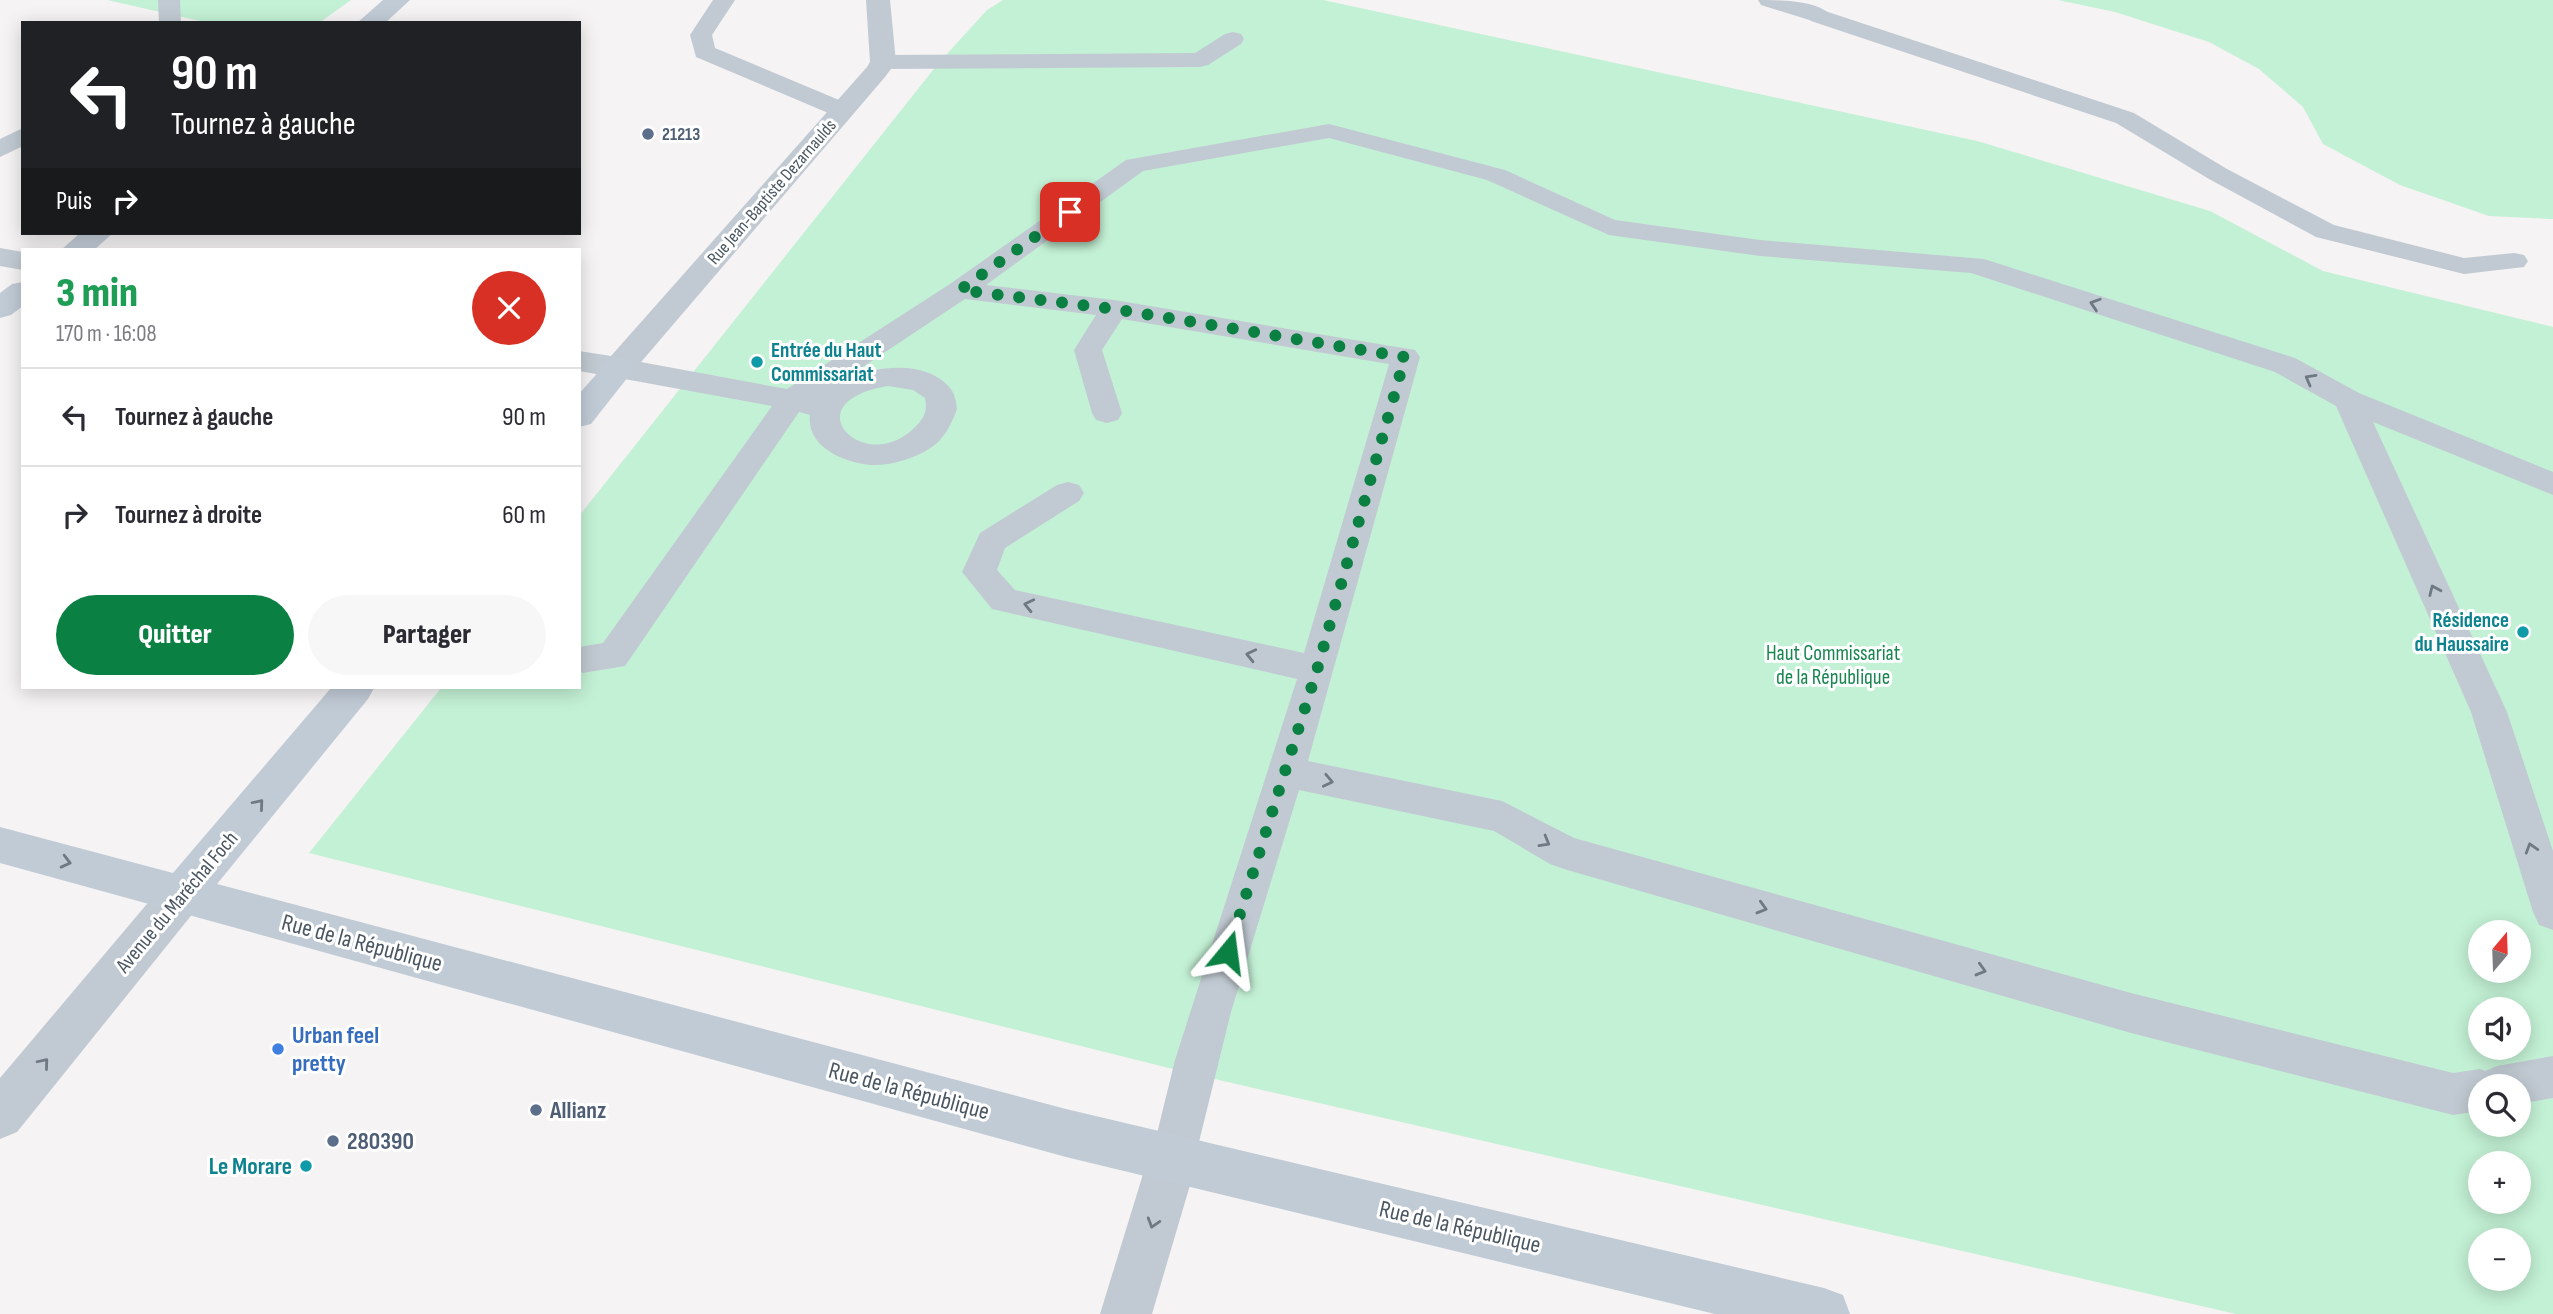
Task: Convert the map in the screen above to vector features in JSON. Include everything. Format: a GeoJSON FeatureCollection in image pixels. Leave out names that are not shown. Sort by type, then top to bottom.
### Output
{"type":"FeatureCollection","features":[{"type":"Feature","properties":{"kind":"street"},"geometry":{"type":"LineString","coordinates":[[372,21],[398,0]]}},
{"type":"Feature","properties":{"kind":"street"},"geometry":{"type":"LineString","coordinates":[[878,0],[883,62]]}},
{"type":"Feature","properties":{"kind":"street"},"geometry":{"type":"LineString","coordinates":[[1770,0],[1819,16]]}},
{"type":"Feature","properties":{"kind":"street","name":"Rue Jean-Baptiste Dezarnaulds"},"geometry":{"type":"LineString","coordinates":[[620,368],[883,62]]}},
{"type":"Feature","properties":{"kind":"street"},"geometry":{"type":"LineString","coordinates":[[79,248],[95,235]]}},
{"type":"Feature","properties":{"kind":"street"},"geometry":{"type":"LineString","coordinates":[[0,257],[21,261]]}},
{"type":"Feature","properties":{"kind":"street"},"geometry":{"type":"LineString","coordinates":[[0,308],[21,292]]}},
{"type":"Feature","properties":{"kind":"street"},"geometry":{"type":"LineString","coordinates":[[581,361],[620,368]]}},
{"type":"Feature","properties":{"kind":"street"},"geometry":{"type":"LineString","coordinates":[[581,414],[620,368]]}},
{"type":"Feature","properties":{"kind":"street","name":"Avenue du Maréchal Foch"},"geometry":{"type":"LineString","coordinates":[[0,1115],[354,689]]}},
{"type":"Feature","properties":{"kind":"street","name":"Rue de la République"},"geometry":{"type":"LineString","coordinates":[[0,845],[1066,1133],[1824,1314]]}},
{"type":"Feature","properties":{"kind":"street"},"geometry":{"type":"LineString","coordinates":[[1126,1314],[1173,1158]]}},
{"type":"Feature","properties":{"kind":"lane"},"geometry":{"type":"LineString","coordinates":[[169,0],[170,21]]}},
{"type":"Feature","properties":{"kind":"lane"},"geometry":{"type":"LineString","coordinates":[[724,0],[701,35],[704,52],[842,110]]}},
{"type":"Feature","properties":{"kind":"lane"},"geometry":{"type":"LineString","coordinates":[[1819,16],[2126,118],[2218,174],[2325,231],[2464,266],[2514,261]]}},
{"type":"Feature","properties":{"kind":"lane"},"geometry":{"type":"LineString","coordinates":[[883,62],[1200,60],[1233,39]]}},
{"type":"Feature","properties":{"kind":"lane"},"geometry":{"type":"LineString","coordinates":[[583,659],[613,656],[792,400],[960,290],[1135,165],[1329,131],[1496,175],[1609,227],[1759,248],[1974,265],[2285,365],[2348,400],[2553,484]]}},
{"type":"Feature","properties":{"kind":"lane"},"geometry":{"type":"LineString","coordinates":[[0,150],[21,136]]}},
{"type":"Feature","properties":{"kind":"lane"},"geometry":{"type":"LineString","coordinates":[[960,290],[1114,309],[1405,357],[1317,670],[1235,928],[1188,1091],[1173,1158]]}},
{"type":"Feature","properties":{"kind":"lane"},"geometry":{"type":"LineString","coordinates":[[1107,413],[1088,350],[1114,309]]}},
{"type":"Feature","properties":{"kind":"lane"},"geometry":{"type":"LineString","coordinates":[[620,368],[827,408]]}},
{"type":"Feature","properties":{"kind":"lane"},"geometry":{"type":"LineString","coordinates":[[2348,400],[2488,712],[2548,904],[2553,912]]}},
{"type":"Feature","properties":{"kind":"lane"},"geometry":{"type":"LineString","coordinates":[[1068,493],[992,541],[979,572],[1004,600],[1317,670]]}},
{"type":"Feature","properties":{"kind":"lane"},"geometry":{"type":"LineString","coordinates":[[1286,772],[1502,817],[1564,852],[2131,1013],[2453,1094],[2468,1092]]}},
{"type":"Feature","properties":{"kind":"lane"},"geometry":{"type":"LineString","coordinates":[[2531,1081],[2553,1077]]}},
{"type":"Feature","properties":{"kind":"green space"},"geometry":{"type":"Polygon","coordinates":[[[107,0],[351,0],[322,21],[200,21],[107,0]]]}},
{"type":"Feature","properties":{"kind":"green space","name":"Haut Commissariat de la République"},"geometry":{"type":"Polygon","coordinates":[[[1003,0],[1323,0],[1977,141],[2210,211],[2323,271],[2553,327],[2553,1314],[2236,1314],[1193,1074],[309,853],[440,689],[581,689],[581,513],[937,65],[987,10],[1003,0]]]}},
{"type":"Feature","properties":{"kind":"green space"},"geometry":{"type":"Polygon","coordinates":[[[2058,0],[2553,0],[2553,219],[2489,216],[2400,185],[2323,144],[2303,107],[2259,69],[2209,42],[2115,12],[2058,0]]]}},
{"type":"Feature","properties":{"kind":"place","name":"21213"},"geometry":{"type":"Point","coordinates":[648,134]}},
{"type":"Feature","properties":{"kind":"place","name":"Entrée du Haut Commissariat"},"geometry":{"type":"Point","coordinates":[757,362]}},
{"type":"Feature","properties":{"kind":"place","name":"Résidence du Haussaire"},"geometry":{"type":"Point","coordinates":[2523,632]}},
{"type":"Feature","properties":{"kind":"place","name":"Urban feel pretty"},"geometry":{"type":"Point","coordinates":[278,1049]}},
{"type":"Feature","properties":{"kind":"place","name":"Allianz"},"geometry":{"type":"Point","coordinates":[536,1110]}},
{"type":"Feature","properties":{"kind":"place","name":"280390"},"geometry":{"type":"Point","coordinates":[333,1141]}},
{"type":"Feature","properties":{"kind":"place","name":"Le Morare"},"geometry":{"type":"Point","coordinates":[306,1166]}},
{"type":"Feature","properties":{"kind":"route"},"geometry":{"type":"LineString","coordinates":[[1070,212],[960,290],[1114,309],[1405,357],[1317,670],[1228,952]]}}]}
